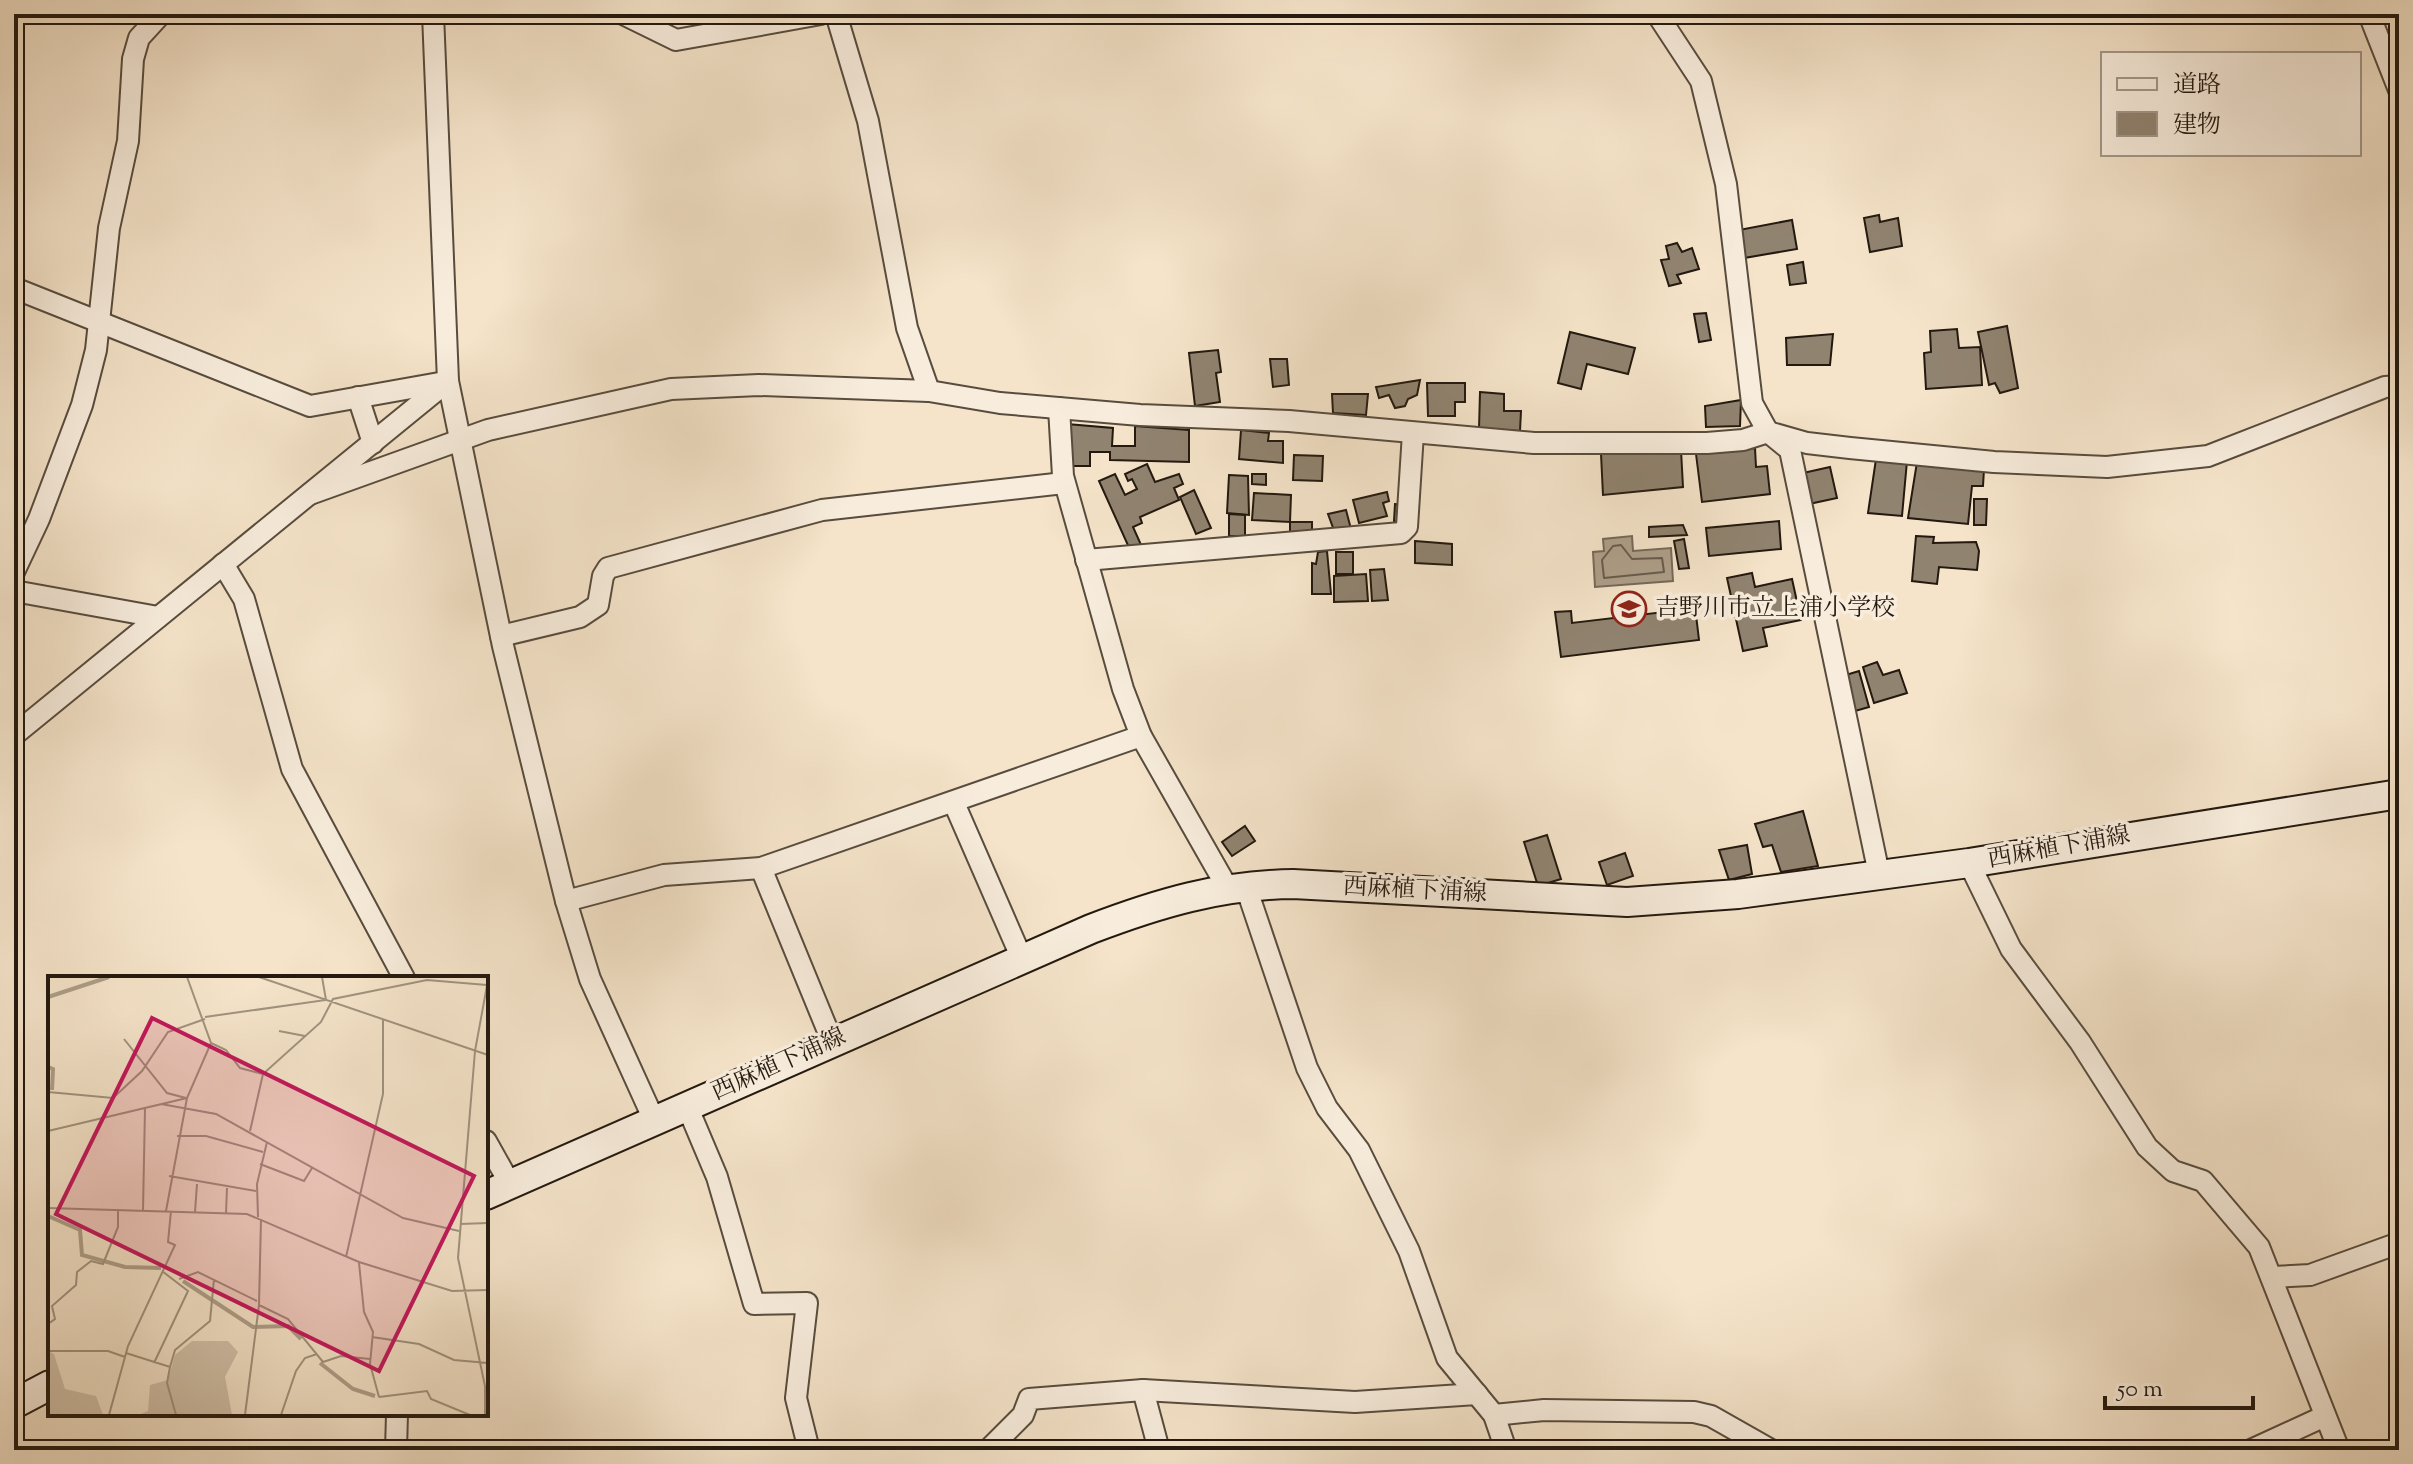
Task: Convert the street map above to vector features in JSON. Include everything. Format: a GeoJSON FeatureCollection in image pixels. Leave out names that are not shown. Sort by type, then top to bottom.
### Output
{"type":"FeatureCollection","features":[{"type":"Feature","properties":{"kind":"main road","name":"西麻植下浦線"},"geometry":{"type":"LineString","coordinates":[[498,1190],[1022,959],[1154,905],[1236,886],[1627,902],[1738,894],[1969,863],[2399,794]]}},
{"type":"Feature","properties":{"kind":"main road"},"geometry":{"type":"LineString","coordinates":[[14,1404],[48,1386]]}},
{"type":"Feature","properties":{"kind":"street"},"geometry":{"type":"LineString","coordinates":[[14,572],[39,519],[82,405],[100,319],[109,228],[128,141],[133,59],[139,38],[161,14]]}},
{"type":"Feature","properties":{"kind":"street"},"geometry":{"type":"LineString","coordinates":[[433,14],[448,381],[501,636],[566,901],[590,979],[654,1120]]}},
{"type":"Feature","properties":{"kind":"street"},"geometry":{"type":"LineString","coordinates":[[623,14],[676,40],[821,14]]}},
{"type":"Feature","properties":{"kind":"street"},"geometry":{"type":"LineString","coordinates":[[836,14],[868,121],[907,328],[929,391]]}},
{"type":"Feature","properties":{"kind":"street"},"geometry":{"type":"LineString","coordinates":[[1657,14],[1701,81],[1726,184],[1752,403],[1768,432],[1790,450],[1879,874]]}},
{"type":"Feature","properties":{"kind":"street"},"geometry":{"type":"LineString","coordinates":[[2369,14],[2399,90]]}},
{"type":"Feature","properties":{"kind":"street"},"geometry":{"type":"LineString","coordinates":[[14,288],[100,319],[310,406],[448,381]]}},
{"type":"Feature","properties":{"kind":"street"},"geometry":{"type":"LineString","coordinates":[[14,735],[448,381]]}},
{"type":"Feature","properties":{"kind":"street"},"geometry":{"type":"LineString","coordinates":[[310,494],[460,439],[540,416],[671,389],[759,385],[929,391],[1000,403],[1289,421],[1534,443],[1743,440],[1768,432],[1807,443],[1850,448],[1994,462],[2107,467],[2208,456],[2371,392],[2399,386]]}},
{"type":"Feature","properties":{"kind":"street"},"geometry":{"type":"LineString","coordinates":[[358,397],[373,443]]}},
{"type":"Feature","properties":{"kind":"street"},"geometry":{"type":"LineString","coordinates":[[1059,408],[1064,483],[1123,689],[1141,736],[1236,886],[1307,1068],[1327,1108],[1359,1150],[1409,1251],[1447,1358],[1494,1415],[1506,1450]]}},
{"type":"Feature","properties":{"kind":"street"},"geometry":{"type":"LineString","coordinates":[[1086,560],[1401,533],[1407,527],[1413,433]]}},
{"type":"Feature","properties":{"kind":"street"},"geometry":{"type":"LineString","coordinates":[[501,636],[580,617],[598,605],[603,576],[608,568],[671,550],[822,510],[1064,483]]}},
{"type":"Feature","properties":{"kind":"street"},"geometry":{"type":"LineString","coordinates":[[223,564],[244,599],[292,769],[403,976]]}},
{"type":"Feature","properties":{"kind":"street"},"geometry":{"type":"LineString","coordinates":[[14,591],[158,617]]}},
{"type":"Feature","properties":{"kind":"street"},"geometry":{"type":"LineString","coordinates":[[566,901],[664,875],[761,868],[1141,736]]}},
{"type":"Feature","properties":{"kind":"street"},"geometry":{"type":"LineString","coordinates":[[954,803],[1022,959]]}},
{"type":"Feature","properties":{"kind":"street"},"geometry":{"type":"LineString","coordinates":[[1969,863],[2011,949],[2080,1042],[2147,1147],[2173,1171],[2203,1181],[2259,1247],[2339,1450]]}},
{"type":"Feature","properties":{"kind":"street"},"geometry":{"type":"LineString","coordinates":[[761,868],[832,1041]]}},
{"type":"Feature","properties":{"kind":"street"},"geometry":{"type":"LineString","coordinates":[[687,1106],[717,1177],[754,1304],[807,1303],[796,1398],[809,1450]]}},
{"type":"Feature","properties":{"kind":"street"},"geometry":{"type":"LineString","coordinates":[[488,1149],[498,1190]]}},
{"type":"Feature","properties":{"kind":"street"},"geometry":{"type":"LineString","coordinates":[[2273,1277],[2310,1275],[2399,1243]]}},
{"type":"Feature","properties":{"kind":"street"},"geometry":{"type":"LineString","coordinates":[[988,1450],[1023,1415],[1029,1399],[1143,1390],[1355,1402],[1477,1394]]}},
{"type":"Feature","properties":{"kind":"street"},"geometry":{"type":"LineString","coordinates":[[1143,1390],[1159,1450]]}},
{"type":"Feature","properties":{"kind":"street"},"geometry":{"type":"LineString","coordinates":[[1494,1415],[1544,1410],[1694,1412],[1711,1416],[1771,1450]]}},
{"type":"Feature","properties":{"kind":"street"},"geometry":{"type":"LineString","coordinates":[[396,1450],[397,1416]]}},
{"type":"Feature","properties":{"kind":"street"},"geometry":{"type":"LineString","coordinates":[[2251,1450],[2325,1416]]}},
{"type":"Feature","properties":{"kind":"water"},"geometry":{"type":"Polygon","coordinates":[[[1632,536],[1633,551],[1671,548],[1673,581],[1595,587],[1593,552],[1604,551],[1603,539],[1632,536]]]}},
{"type":"Feature","properties":{"kind":"building"},"geometry":{"type":"Polygon","coordinates":[[[1879,215],[1880,222],[1898,218],[1902,246],[1870,252],[1864,218],[1879,215]]]}},
{"type":"Feature","properties":{"kind":"building"},"geometry":{"type":"Polygon","coordinates":[[[1792,220],[1797,249],[1744,258],[1739,230],[1792,220]]]}},
{"type":"Feature","properties":{"kind":"building"},"geometry":{"type":"Polygon","coordinates":[[[1677,243],[1682,252],[1692,248],[1699,269],[1677,275],[1681,283],[1669,286],[1661,260],[1669,259],[1666,246],[1677,243]]]}},
{"type":"Feature","properties":{"kind":"building"},"geometry":{"type":"Polygon","coordinates":[[[1803,262],[1806,283],[1790,285],[1787,265],[1803,262]]]}},
{"type":"Feature","properties":{"kind":"building"},"geometry":{"type":"Polygon","coordinates":[[[1706,313],[1711,340],[1699,342],[1694,314],[1706,313]]]}},
{"type":"Feature","properties":{"kind":"building"},"geometry":{"type":"Polygon","coordinates":[[[2007,326],[2018,388],[2000,393],[1995,383],[1989,385],[1978,332],[2007,326]]]}},
{"type":"Feature","properties":{"kind":"building"},"geometry":{"type":"Polygon","coordinates":[[[1957,329],[1959,348],[1980,347],[1982,385],[1926,389],[1924,353],[1931,352],[1930,331],[1957,329]]]}},
{"type":"Feature","properties":{"kind":"building"},"geometry":{"type":"Polygon","coordinates":[[[1570,332],[1635,348],[1628,374],[1587,364],[1581,389],[1558,383],[1570,332]]]}},
{"type":"Feature","properties":{"kind":"building"},"geometry":{"type":"Polygon","coordinates":[[[1833,334],[1830,365],[1787,365],[1786,338],[1833,334]]]}},
{"type":"Feature","properties":{"kind":"building"},"geometry":{"type":"Polygon","coordinates":[[[1218,350],[1221,372],[1216,373],[1220,402],[1195,406],[1189,353],[1218,350]]]}},
{"type":"Feature","properties":{"kind":"building"},"geometry":{"type":"Polygon","coordinates":[[[1270,359],[1287,359],[1289,385],[1273,387],[1270,359]]]}},
{"type":"Feature","properties":{"kind":"building"},"geometry":{"type":"Polygon","coordinates":[[[1420,380],[1417,395],[1408,399],[1405,406],[1395,408],[1389,395],[1379,398],[1376,387],[1420,380]]]}},
{"type":"Feature","properties":{"kind":"building"},"geometry":{"type":"Polygon","coordinates":[[[1427,383],[1465,383],[1465,402],[1455,402],[1455,416],[1428,416],[1427,383]]]}},
{"type":"Feature","properties":{"kind":"building"},"geometry":{"type":"Polygon","coordinates":[[[1480,392],[1504,394],[1504,411],[1521,411],[1520,431],[1479,429],[1480,392]]]}},
{"type":"Feature","properties":{"kind":"building"},"geometry":{"type":"Polygon","coordinates":[[[1332,394],[1368,394],[1366,415],[1333,413],[1332,394]]]}},
{"type":"Feature","properties":{"kind":"building"},"geometry":{"type":"Polygon","coordinates":[[[1741,400],[1740,426],[1706,427],[1705,406],[1741,400]]]}},
{"type":"Feature","properties":{"kind":"building"},"geometry":{"type":"Polygon","coordinates":[[[1067,424],[1113,428],[1112,446],[1135,446],[1135,426],[1189,430],[1189,462],[1110,460],[1110,452],[1090,452],[1090,466],[1067,466],[1067,424]]]}},
{"type":"Feature","properties":{"kind":"building"},"geometry":{"type":"Polygon","coordinates":[[[1241,430],[1269,433],[1268,441],[1283,441],[1283,463],[1239,459],[1241,430]]]}},
{"type":"Feature","properties":{"kind":"building"},"geometry":{"type":"Polygon","coordinates":[[[1755,448],[1756,467],[1767,466],[1770,494],[1702,502],[1696,454],[1755,448]]]}},
{"type":"Feature","properties":{"kind":"building"},"geometry":{"type":"Polygon","coordinates":[[[1681,450],[1683,487],[1603,495],[1601,454],[1681,450]]]}},
{"type":"Feature","properties":{"kind":"building"},"geometry":{"type":"Polygon","coordinates":[[[1294,455],[1323,456],[1322,481],[1293,480],[1294,455]]]}},
{"type":"Feature","properties":{"kind":"building"},"geometry":{"type":"Polygon","coordinates":[[[1876,459],[1907,461],[1902,516],[1868,513],[1876,459]]]}},
{"type":"Feature","properties":{"kind":"building"},"geometry":{"type":"Polygon","coordinates":[[[1917,462],[1984,469],[1983,486],[1972,486],[1968,524],[1908,518],[1917,462]]]}},
{"type":"Feature","properties":{"kind":"building"},"geometry":{"type":"Polygon","coordinates":[[[1147,464],[1155,482],[1179,474],[1183,484],[1174,488],[1179,500],[1140,517],[1142,523],[1133,527],[1142,547],[1131,552],[1099,481],[1115,474],[1125,495],[1137,489],[1125,474],[1147,464]]]}},
{"type":"Feature","properties":{"kind":"building"},"geometry":{"type":"Polygon","coordinates":[[[1830,467],[1837,498],[1809,504],[1803,473],[1830,467]]]}},
{"type":"Feature","properties":{"kind":"building"},"geometry":{"type":"Polygon","coordinates":[[[1252,474],[1266,474],[1266,485],[1252,484],[1252,474]]]}},
{"type":"Feature","properties":{"kind":"building"},"geometry":{"type":"Polygon","coordinates":[[[1229,475],[1248,476],[1249,515],[1227,513],[1229,475]]]}},
{"type":"Feature","properties":{"kind":"building"},"geometry":{"type":"Polygon","coordinates":[[[1194,490],[1211,528],[1196,534],[1180,497],[1194,490]]]}},
{"type":"Feature","properties":{"kind":"building"},"geometry":{"type":"Polygon","coordinates":[[[1387,492],[1389,501],[1383,503],[1387,516],[1359,523],[1353,500],[1387,492]]]}},
{"type":"Feature","properties":{"kind":"building"},"geometry":{"type":"Polygon","coordinates":[[[1254,493],[1291,495],[1290,522],[1252,520],[1254,493]]]}},
{"type":"Feature","properties":{"kind":"building"},"geometry":{"type":"Polygon","coordinates":[[[1974,499],[1987,499],[1986,525],[1974,525],[1974,499]]]}},
{"type":"Feature","properties":{"kind":"building"},"geometry":{"type":"Polygon","coordinates":[[[1395,504],[1404,505],[1400,523],[1394,521],[1395,504]]]}},
{"type":"Feature","properties":{"kind":"building"},"geometry":{"type":"Polygon","coordinates":[[[1346,510],[1351,529],[1335,533],[1328,514],[1346,510]]]}},
{"type":"Feature","properties":{"kind":"building"},"geometry":{"type":"Polygon","coordinates":[[[1229,514],[1245,515],[1245,536],[1229,536],[1229,514]]]}},
{"type":"Feature","properties":{"kind":"building"},"geometry":{"type":"Polygon","coordinates":[[[1779,521],[1781,549],[1709,556],[1706,528],[1779,521]]]}},
{"type":"Feature","properties":{"kind":"building"},"geometry":{"type":"Polygon","coordinates":[[[1290,522],[1312,522],[1312,541],[1290,541],[1290,522]]]}},
{"type":"Feature","properties":{"kind":"building"},"geometry":{"type":"Polygon","coordinates":[[[1683,525],[1687,535],[1649,537],[1649,527],[1683,525]]]}},
{"type":"Feature","properties":{"kind":"building"},"geometry":{"type":"Polygon","coordinates":[[[1916,536],[1934,537],[1933,543],[1976,542],[1979,551],[1977,570],[1939,567],[1937,584],[1912,581],[1916,536]]]}},
{"type":"Feature","properties":{"kind":"building"},"geometry":{"type":"Polygon","coordinates":[[[1684,539],[1689,568],[1679,569],[1674,541],[1684,539]]]}},
{"type":"Feature","properties":{"kind":"building"},"geometry":{"type":"Polygon","coordinates":[[[1415,541],[1452,544],[1452,565],[1415,563],[1415,541]]]}},
{"type":"Feature","properties":{"kind":"building"},"geometry":{"type":"Polygon","coordinates":[[[1327,551],[1331,594],[1312,594],[1312,563],[1316,564],[1318,552],[1327,551]]]}},
{"type":"Feature","properties":{"kind":"building"},"geometry":{"type":"Polygon","coordinates":[[[1336,552],[1353,552],[1353,574],[1336,574],[1336,552]]]}},
{"type":"Feature","properties":{"kind":"building"},"geometry":{"type":"Polygon","coordinates":[[[1384,569],[1388,600],[1372,601],[1370,570],[1384,569]]]}},
{"type":"Feature","properties":{"kind":"building"},"geometry":{"type":"Polygon","coordinates":[[[1752,573],[1755,587],[1792,579],[1801,620],[1763,628],[1767,646],[1743,651],[1727,578],[1752,573]]]}},
{"type":"Feature","properties":{"kind":"building"},"geometry":{"type":"Polygon","coordinates":[[[1366,574],[1368,601],[1334,602],[1334,576],[1366,574]]]}},
{"type":"Feature","properties":{"kind":"building"},"geometry":{"type":"Polygon","coordinates":[[[1694,598],[1699,640],[1561,657],[1555,612],[1571,611],[1572,623],[1673,611],[1671,600],[1694,598]]]}},
{"type":"Feature","properties":{"kind":"building"},"geometry":{"type":"Polygon","coordinates":[[[1877,662],[1883,675],[1899,670],[1907,693],[1874,703],[1863,667],[1877,662]]]}},
{"type":"Feature","properties":{"kind":"building"},"geometry":{"type":"Polygon","coordinates":[[[1859,671],[1869,707],[1855,711],[1846,675],[1859,671]]]}},
{"type":"Feature","properties":{"kind":"building"},"geometry":{"type":"Polygon","coordinates":[[[1803,811],[1818,866],[1781,872],[1772,845],[1763,847],[1755,824],[1803,811]]]}},
{"type":"Feature","properties":{"kind":"building"},"geometry":{"type":"Polygon","coordinates":[[[1245,826],[1255,841],[1232,856],[1222,842],[1245,826]]]}},
{"type":"Feature","properties":{"kind":"building"},"geometry":{"type":"Polygon","coordinates":[[[1547,835],[1561,879],[1538,886],[1524,842],[1547,835]]]}},
{"type":"Feature","properties":{"kind":"building"},"geometry":{"type":"Polygon","coordinates":[[[1747,845],[1752,874],[1729,880],[1719,850],[1747,845]]]}},
{"type":"Feature","properties":{"kind":"building"},"geometry":{"type":"Polygon","coordinates":[[[1625,853],[1633,876],[1607,885],[1599,862],[1625,853]]]}},
{"type":"Feature","properties":{"kind":"place","name":"吉野川市立上浦小学校"},"geometry":{"type":"Point","coordinates":[1629,609]}}]}
